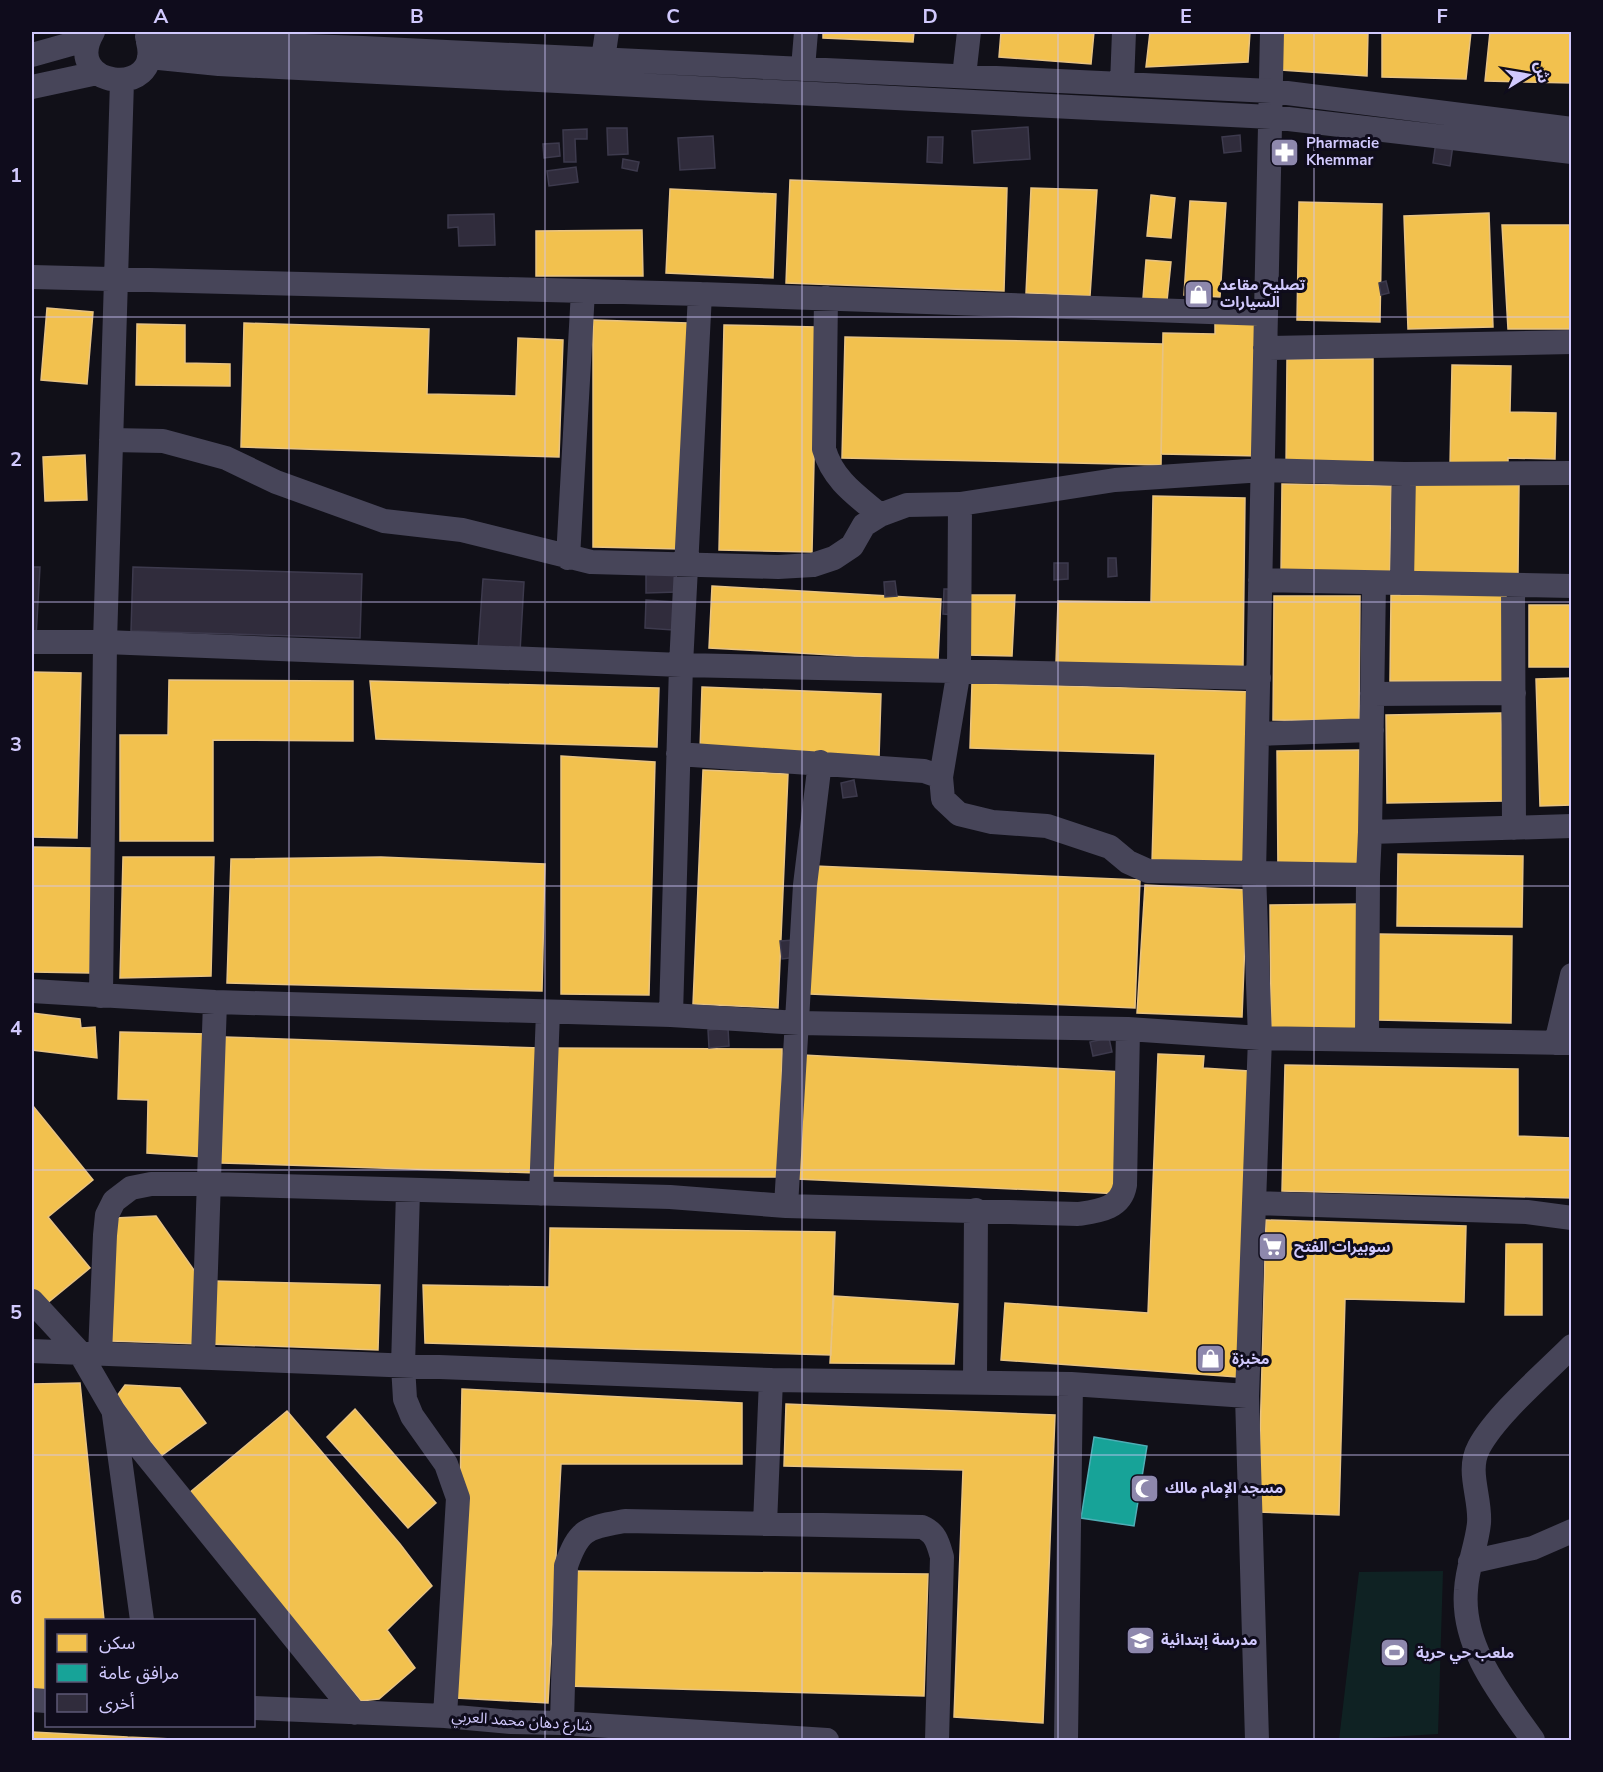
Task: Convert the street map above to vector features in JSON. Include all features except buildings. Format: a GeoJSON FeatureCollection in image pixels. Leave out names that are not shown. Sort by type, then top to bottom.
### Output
{"type":"FeatureCollection","features":[{"type":"Feature","properties":{"kind":"street"},"geometry":{"type":"LineString","coordinates":[[603,59],[607,32]]}},
{"type":"Feature","properties":{"kind":"street"},"geometry":{"type":"LineString","coordinates":[[803,68],[806,32]]}},
{"type":"Feature","properties":{"kind":"street"},"geometry":{"type":"LineString","coordinates":[[964,76],[969,32]]}},
{"type":"Feature","properties":{"kind":"street"},"geometry":{"type":"LineString","coordinates":[[1122,84],[1124,32]]}},
{"type":"Feature","properties":{"kind":"street"},"geometry":{"type":"LineString","coordinates":[[1257,1740],[1247,1396],[1260,1038],[1254,874],[1272,32]]}},
{"type":"Feature","properties":{"kind":"street"},"geometry":{"type":"LineString","coordinates":[[32,56],[91,35]]}},
{"type":"Feature","properties":{"kind":"street"},"geometry":{"type":"LineString","coordinates":[[91,35],[87,52],[90,63],[97,73],[109,80],[122,81],[134,77],[144,69],[146,42]]}},
{"type":"Feature","properties":{"kind":"street"},"geometry":{"type":"LineString","coordinates":[[146,42],[214,37],[363,40],[603,59],[1271,91],[1572,129]]}},
{"type":"Feature","properties":{"kind":"street"},"geometry":{"type":"LineString","coordinates":[[146,42],[219,64],[1271,117],[1572,152]]}},
{"type":"Feature","properties":{"kind":"street"},"geometry":{"type":"LineString","coordinates":[[32,87],[97,73]]}},
{"type":"Feature","properties":{"kind":"street"},"geometry":{"type":"LineString","coordinates":[[101,996],[105,642],[122,81]]}},
{"type":"Feature","properties":{"kind":"street"},"geometry":{"type":"LineString","coordinates":[[32,277],[700,294],[1266,314]]}},
{"type":"Feature","properties":{"kind":"street"},"geometry":{"type":"LineString","coordinates":[[568,558],[583,291]]}},
{"type":"Feature","properties":{"kind":"street"},"geometry":{"type":"LineString","coordinates":[[672,1015],[681,665],[700,294]]}},
{"type":"Feature","properties":{"kind":"street"},"geometry":{"type":"LineString","coordinates":[[826,298],[824,449],[829,466],[840,482],[880,514]]}},
{"type":"Feature","properties":{"kind":"street"},"geometry":{"type":"LineString","coordinates":[[1265,348],[1419,347],[1572,342]]}},
{"type":"Feature","properties":{"kind":"street"},"geometry":{"type":"LineString","coordinates":[[111,440],[163,441],[226,458],[276,482],[384,521],[462,530],[591,562],[813,565],[834,558],[852,546],[864,525],[880,514],[908,505],[960,504],[1115,480],[1263,470],[1404,474],[1572,473]]}},
{"type":"Feature","properties":{"kind":"street"},"geometry":{"type":"LineString","coordinates":[[1402,584],[1404,474]]}},
{"type":"Feature","properties":{"kind":"street"},"geometry":{"type":"LineString","coordinates":[[960,504],[959,670],[941,777],[943,799],[959,814],[992,822],[1047,826],[1110,847],[1128,862],[1148,871],[1368,875]]}},
{"type":"Feature","properties":{"kind":"street"},"geometry":{"type":"LineString","coordinates":[[1260,580],[1572,586]]}},
{"type":"Feature","properties":{"kind":"street"},"geometry":{"type":"LineString","coordinates":[[1367,1039],[1374,583]]}},
{"type":"Feature","properties":{"kind":"street"},"geometry":{"type":"LineString","coordinates":[[1513,586],[1514,828]]}},
{"type":"Feature","properties":{"kind":"street"},"geometry":{"type":"LineString","coordinates":[[32,642],[105,642],[681,665],[1259,678]]}},
{"type":"Feature","properties":{"kind":"street"},"geometry":{"type":"LineString","coordinates":[[1372,694],[1514,693]]}},
{"type":"Feature","properties":{"kind":"street"},"geometry":{"type":"LineString","coordinates":[[1258,734],[1372,730]]}},
{"type":"Feature","properties":{"kind":"street"},"geometry":{"type":"LineString","coordinates":[[678,754],[820,762],[924,771],[941,777]]}},
{"type":"Feature","properties":{"kind":"street"},"geometry":{"type":"LineString","coordinates":[[786,1206],[799,1023],[805,885],[820,762]]}},
{"type":"Feature","properties":{"kind":"street"},"geometry":{"type":"LineString","coordinates":[[1370,832],[1572,826]]}},
{"type":"Feature","properties":{"kind":"street"},"geometry":{"type":"LineString","coordinates":[[32,991],[215,1002],[672,1015],[799,1023],[1128,1029],[1260,1038],[1564,1043],[1572,975]]}},
{"type":"Feature","properties":{"kind":"street"},"geometry":{"type":"LineString","coordinates":[[203,1357],[215,1002]]}},
{"type":"Feature","properties":{"kind":"street"},"geometry":{"type":"LineString","coordinates":[[541,1194],[548,1012]]}},
{"type":"Feature","properties":{"kind":"street"},"geometry":{"type":"LineString","coordinates":[[90,1353],[106,1215],[114,1201],[131,1188],[151,1184],[670,1197],[786,1206],[1078,1214],[1100,1211],[1120,1199],[1124,1193],[1127,1168],[1128,1029]]}},
{"type":"Feature","properties":{"kind":"street"},"geometry":{"type":"LineString","coordinates":[[408,1191],[403,1366],[405,1399],[446,1464],[458,1498],[445,1716]]}},
{"type":"Feature","properties":{"kind":"street"},"geometry":{"type":"LineString","coordinates":[[1255,1203],[1527,1212],[1572,1218]]}},
{"type":"Feature","properties":{"kind":"street"},"geometry":{"type":"LineString","coordinates":[[975,1381],[976,1210]]}},
{"type":"Feature","properties":{"kind":"street"},"geometry":{"type":"LineString","coordinates":[[32,1301],[90,1353],[113,1410],[142,1619]]}},
{"type":"Feature","properties":{"kind":"street"},"geometry":{"type":"LineString","coordinates":[[1533,1740],[1471,1641],[1466,1619],[1466,1590],[1479,1522],[1473,1470],[1478,1448],[1489,1431],[1572,1346]]}},
{"type":"Feature","properties":{"kind":"street"},"geometry":{"type":"LineString","coordinates":[[32,1351],[771,1380],[1071,1384],[1247,1396]]}},
{"type":"Feature","properties":{"kind":"street"},"geometry":{"type":"LineString","coordinates":[[765,1524],[771,1380]]}},
{"type":"Feature","properties":{"kind":"street"},"geometry":{"type":"LineString","coordinates":[[1066,1740],[1071,1384]]}},
{"type":"Feature","properties":{"kind":"street"},"geometry":{"type":"LineString","coordinates":[[113,1410],[355,1713]]}},
{"type":"Feature","properties":{"kind":"street"},"geometry":{"type":"LineString","coordinates":[[562,1723],[566,1566],[574,1543],[590,1528],[625,1521],[922,1527],[931,1531],[937,1540],[942,1557],[937,1740]]}},
{"type":"Feature","properties":{"kind":"street"},"geometry":{"type":"LineString","coordinates":[[1470,1562],[1533,1548],[1572,1531]]}},
{"type":"Feature","properties":{"kind":"street","name":"شارع دهان محمد العربي"},"geometry":{"type":"LineString","coordinates":[[255,1708],[445,1716],[510,1731],[562,1723],[826,1740]]}},
{"type":"Feature","properties":{"kind":"green space","name":"ملعب حي حرية"},"geometry":{"type":"Polygon","coordinates":[[[1443,1571],[1438,1734],[1339,1740],[1359,1572],[1443,1571]]]}},
{"type":"Feature","properties":{"kind":"place","name":"Pharmacie Khemmar"},"geometry":{"type":"Point","coordinates":[1285,152]}},
{"type":"Feature","properties":{"kind":"place","name":"تصليح مقاعد السيارات"},"geometry":{"type":"Point","coordinates":[1199,294]}},
{"type":"Feature","properties":{"kind":"place","name":"سوبيرات الفتح"},"geometry":{"type":"Point","coordinates":[1273,1247]}},
{"type":"Feature","properties":{"kind":"place","name":"مخبزة"},"geometry":{"type":"Point","coordinates":[1211,1359]}},
{"type":"Feature","properties":{"kind":"place","name":"مسجد الإمام مالك"},"geometry":{"type":"Point","coordinates":[1144,1488]}},
{"type":"Feature","properties":{"kind":"place","name":"مدرسة إبتدائية"},"geometry":{"type":"Point","coordinates":[1140,1640]}},
{"type":"Feature","properties":{"kind":"place","name":"ملعب حي حرية"},"geometry":{"type":"Point","coordinates":[1395,1653]}}]}
